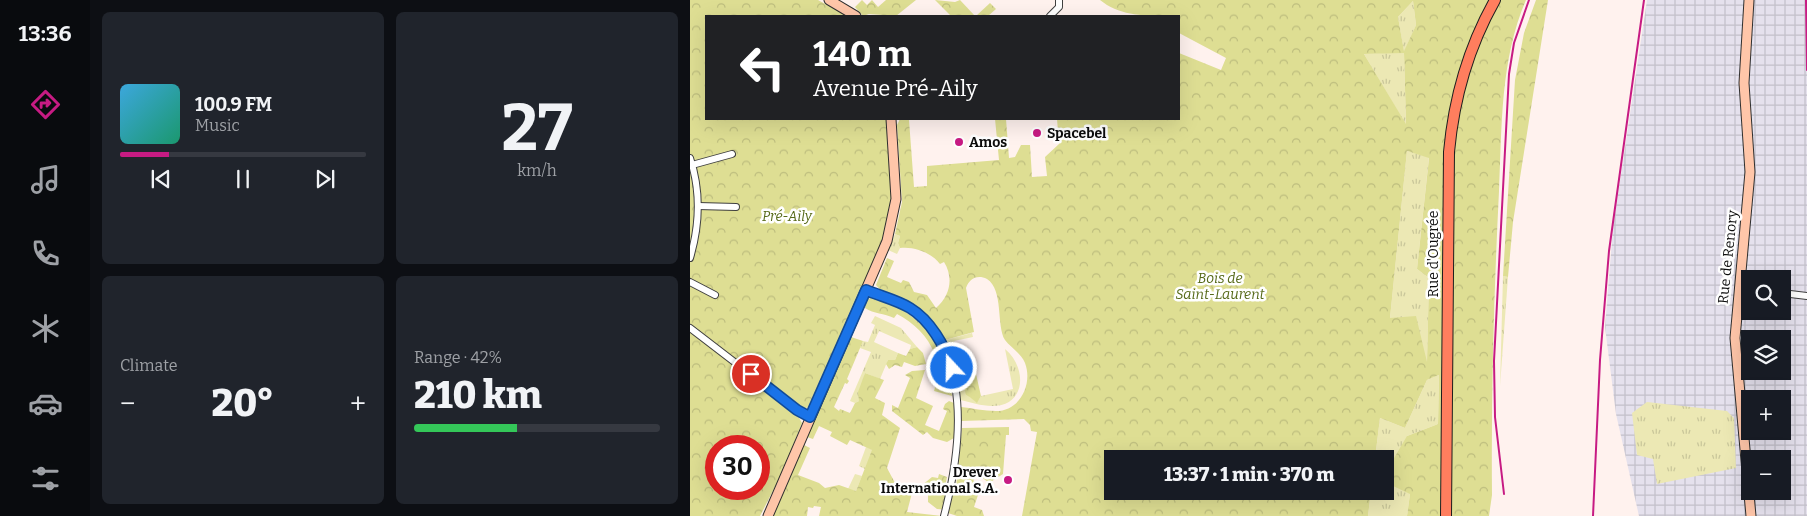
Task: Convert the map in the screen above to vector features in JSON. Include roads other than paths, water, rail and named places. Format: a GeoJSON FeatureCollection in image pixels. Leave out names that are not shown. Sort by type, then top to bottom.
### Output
{"type":"FeatureCollection","features":[{"type":"Feature","properties":{"kind":"main road","name":"Rue d'Ougrée"},"geometry":{"type":"LineString","coordinates":[[1446,516],[1446,212],[1449,152],[1456,101],[1464,70],[1480,28],[1495,0]]}},
{"type":"Feature","properties":{"kind":"street"},"geometry":{"type":"LineString","coordinates":[[829,0],[854,15]]}},
{"type":"Feature","properties":{"kind":"street"},"geometry":{"type":"LineString","coordinates":[[1051,15],[1059,7],[1059,0]]}},
{"type":"Feature","properties":{"kind":"street","name":"Rue de Renory"},"geometry":{"type":"LineString","coordinates":[[1749,0],[1744,74],[1750,172],[1738,289],[1735,344],[1751,516]]}},
{"type":"Feature","properties":{"kind":"street"},"geometry":{"type":"LineString","coordinates":[[768,516],[887,240],[894,215],[896,176],[891,120]]}},
{"type":"Feature","properties":{"kind":"street"},"geometry":{"type":"LineString","coordinates":[[690,258],[696,236],[698,206],[691,162],[732,154]]}},
{"type":"Feature","properties":{"kind":"street"},"geometry":{"type":"LineString","coordinates":[[698,206],[736,207]]}},
{"type":"Feature","properties":{"kind":"street"},"geometry":{"type":"LineString","coordinates":[[690,282],[715,295]]}},
{"type":"Feature","properties":{"kind":"street"},"geometry":{"type":"LineString","coordinates":[[866,290],[910,308],[931,328],[941,342],[950,363],[955,395],[956,448],[944,516]]}},
{"type":"Feature","properties":{"kind":"street"},"geometry":{"type":"LineString","coordinates":[[1791,294],[1807,296]]}},
{"type":"Feature","properties":{"kind":"street"},"geometry":{"type":"LineString","coordinates":[[690,328],[797,410],[810,417]]}},
{"type":"Feature","properties":{"kind":"railway"},"geometry":{"type":"LineString","coordinates":[[1504,494],[1495,417],[1494,361],[1509,74],[1514,43],[1529,0]]}},
{"type":"Feature","properties":{"kind":"railway"},"geometry":{"type":"LineString","coordinates":[[1593,516],[1600,360],[1609,251],[1644,0]]}},
{"type":"Feature","properties":{"kind":"railway"},"geometry":{"type":"LineString","coordinates":[[1806,0],[1807,70]]}},
{"type":"Feature","properties":{"kind":"place","name":"Spacebel"},"geometry":{"type":"Point","coordinates":[1037,133]}},
{"type":"Feature","properties":{"kind":"place","name":"Amos"},"geometry":{"type":"Point","coordinates":[959,142]}},
{"type":"Feature","properties":{"kind":"place","name":"Drever International S.A."},"geometry":{"type":"Point","coordinates":[1008,480]}},
{"type":"Feature","properties":{"kind":"park label","name":"Pré-Aily"},"geometry":{"type":"Point","coordinates":[787,216]}},
{"type":"Feature","properties":{"kind":"park label","name":"Bois de Saint-Laurent"},"geometry":{"type":"Point","coordinates":[1220,286]}}]}
